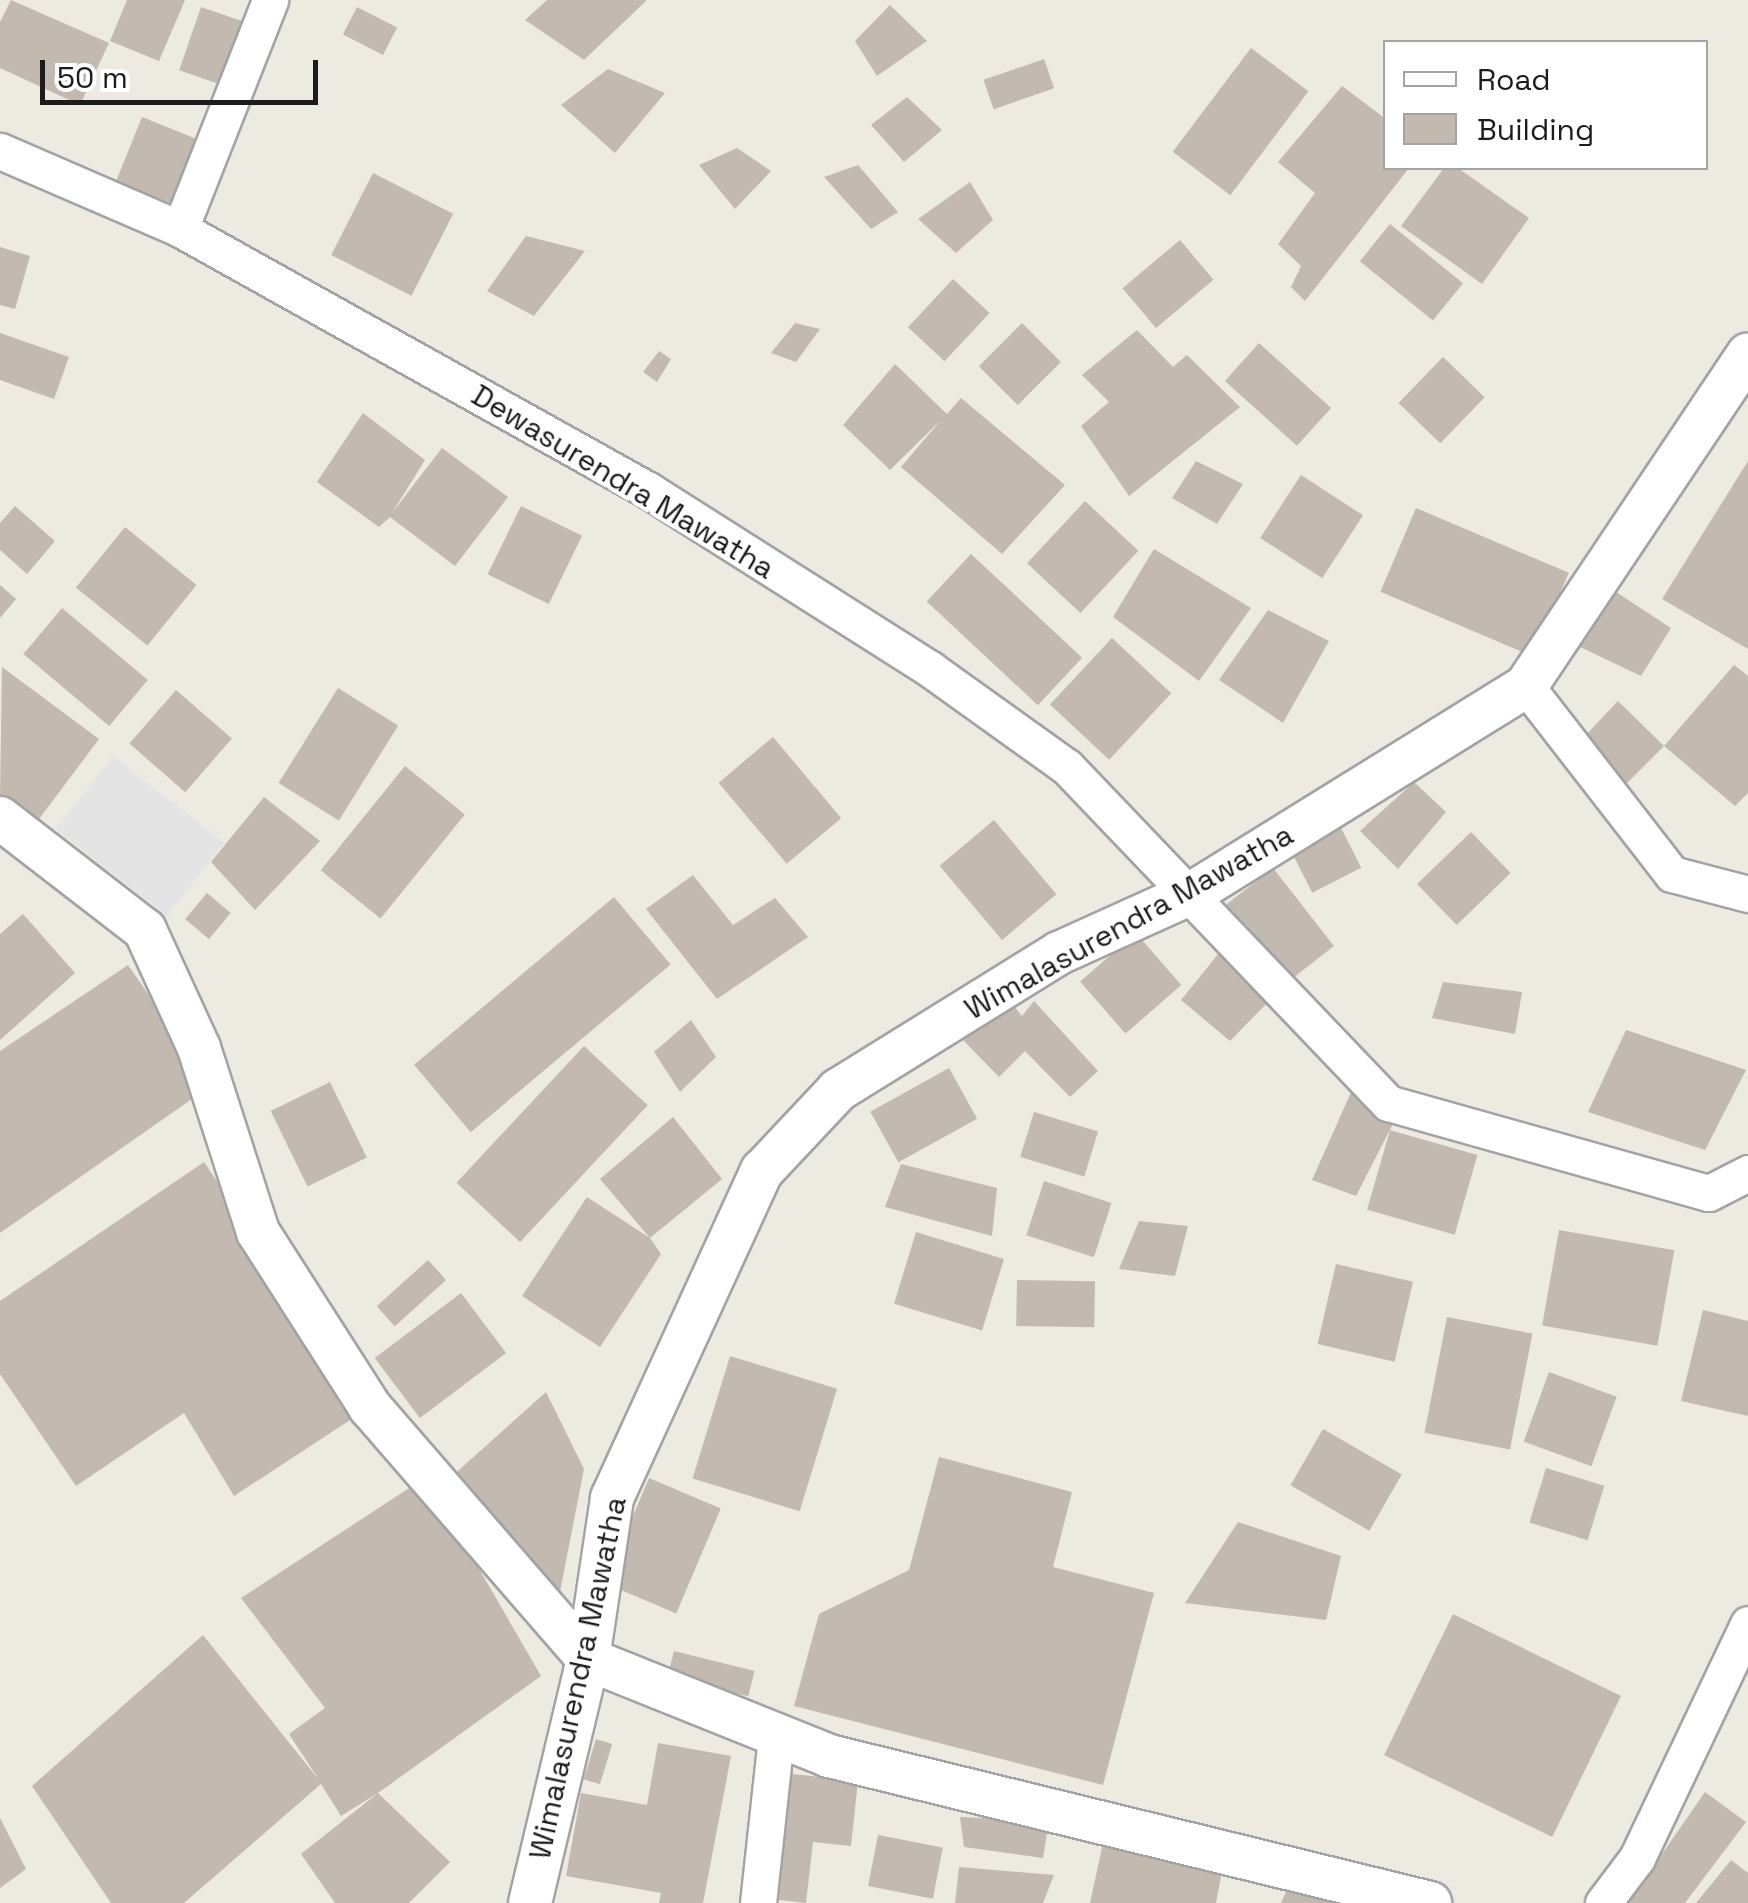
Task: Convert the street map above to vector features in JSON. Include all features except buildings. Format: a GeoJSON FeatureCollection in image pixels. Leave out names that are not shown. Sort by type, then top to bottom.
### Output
{"type":"FeatureCollection","features":[{"type":"Feature","properties":{"kind":"street"},"geometry":{"type":"LineString","coordinates":[[180,229],[270,0]]}},
{"type":"Feature","properties":{"kind":"street","name":"Dewasurendra Mawatha"},"geometry":{"type":"LineString","coordinates":[[0,151],[180,229],[648,490],[930,669],[1067,767],[1194,892],[1388,1103],[1709,1192],[1748,1173]]}},
{"type":"Feature","properties":{"kind":"street","name":"Wimalasurendra Mawatha"},"geometry":{"type":"LineString","coordinates":[[530,1903],[588,1659],[612,1498],[762,1171],[838,1090],[1060,954],[1194,892],[1526,686],[1748,355]]}},
{"type":"Feature","properties":{"kind":"street"},"geometry":{"type":"LineString","coordinates":[[1526,686],[1672,874],[1748,894]]}},
{"type":"Feature","properties":{"kind":"street"},"geometry":{"type":"LineString","coordinates":[[0,818],[145,930],[199,1048],[267,1248],[370,1407],[588,1659],[776,1736],[1430,1903]]}},
{"type":"Feature","properties":{"kind":"street"},"geometry":{"type":"LineString","coordinates":[[1603,1903],[1637,1858],[1748,1624]]}},
{"type":"Feature","properties":{"kind":"street"},"geometry":{"type":"LineString","coordinates":[[758,1903],[776,1736]]}},
{"type":"Feature","properties":{"kind":"shaded area"},"geometry":{"type":"Polygon","coordinates":[[[113,756],[224,843],[167,916],[56,829],[113,756]]]}}]}
